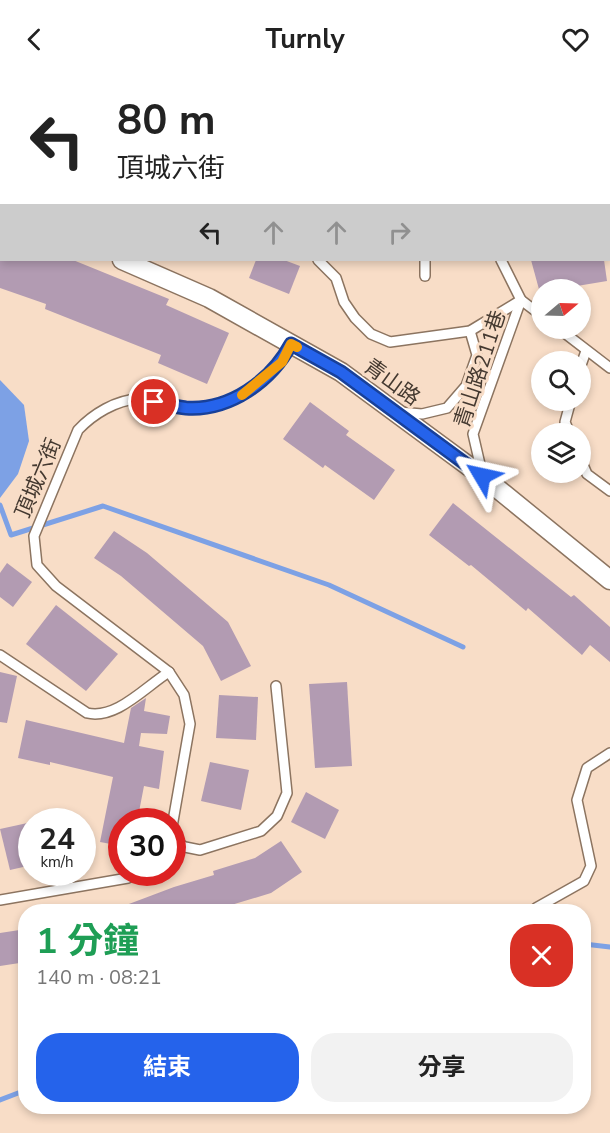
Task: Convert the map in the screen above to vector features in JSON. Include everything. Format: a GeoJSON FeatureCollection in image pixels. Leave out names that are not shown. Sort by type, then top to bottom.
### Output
{"type":"FeatureCollection","features":[{"type":"Feature","properties":{"kind":"street","name":"青山路"},"geometry":{"type":"LineString","coordinates":[[124,261],[209,298],[341,372],[482,476],[610,580]]}},
{"type":"Feature","properties":{"kind":"lane"},"geometry":{"type":"LineString","coordinates":[[319,261],[336,278],[344,302],[355,318],[371,334],[390,342],[470,331],[521,300],[502,261]]}},
{"type":"Feature","properties":{"kind":"lane"},"geometry":{"type":"LineString","coordinates":[[425,261],[425,276]]}},
{"type":"Feature","properties":{"kind":"lane","name":"青山路211巷"},"geometry":{"type":"LineString","coordinates":[[482,476],[473,434],[521,300],[531,308]]}},
{"type":"Feature","properties":{"kind":"lane"},"geometry":{"type":"LineString","coordinates":[[394,411],[422,414],[447,408],[466,386],[477,356],[470,331]]}},
{"type":"Feature","properties":{"kind":"lane"},"geometry":{"type":"LineString","coordinates":[[571,339],[586,351]]}},
{"type":"Feature","properties":{"kind":"lane","name":"頂城六街"},"geometry":{"type":"LineString","coordinates":[[175,808],[190,724],[184,695],[169,672],[56,586],[37,565],[34,536],[78,429],[90,416],[138,399],[187,408],[214,406],[237,399],[282,362],[291,344]]}},
{"type":"Feature","properties":{"kind":"lane"},"geometry":{"type":"LineString","coordinates":[[591,355],[610,368]]}},
{"type":"Feature","properties":{"kind":"lane"},"geometry":{"type":"LineString","coordinates":[[591,477],[610,491]]}},
{"type":"Feature","properties":{"kind":"lane"},"geometry":{"type":"LineString","coordinates":[[0,655],[87,713],[99,716],[118,709],[169,672]]}},
{"type":"Feature","properties":{"kind":"lane"},"geometry":{"type":"LineString","coordinates":[[186,847],[200,850],[261,831],[277,816],[287,793],[276,686]]}},
{"type":"Feature","properties":{"kind":"lane"},"geometry":{"type":"LineString","coordinates":[[543,904],[584,881],[591,866],[577,800],[587,768],[610,753]]}},
{"type":"Feature","properties":{"kind":"lane"},"geometry":{"type":"LineString","coordinates":[[0,900],[108,881]]}},
{"type":"Feature","properties":{"kind":"water"},"geometry":{"type":"Polygon","coordinates":[[[0,380],[24,405],[29,441],[18,474],[0,498],[0,380]]]}},
{"type":"Feature","properties":{"kind":"building"},"geometry":{"type":"Polygon","coordinates":[[[0,261],[75,261],[169,299],[166,305],[229,333],[207,384],[158,363],[161,355],[45,309],[46,304],[0,288],[0,261]]]}},
{"type":"Feature","properties":{"kind":"building"},"geometry":{"type":"Polygon","coordinates":[[[256,261],[287,261],[300,266],[289,294],[249,278],[256,261]]]}},
{"type":"Feature","properties":{"kind":"building"},"geometry":{"type":"Polygon","coordinates":[[[531,261],[604,261],[607,281],[591,284],[591,279],[536,279],[531,261]]]}},
{"type":"Feature","properties":{"kind":"building"},"geometry":{"type":"Polygon","coordinates":[[[310,402],[349,431],[346,435],[395,470],[374,500],[325,465],[323,468],[283,439],[310,402]]]}},
{"type":"Feature","properties":{"kind":"building"},"geometry":{"type":"Polygon","coordinates":[[[453,503],[571,597],[574,595],[610,627],[610,662],[590,645],[582,655],[528,608],[526,611],[471,565],[469,566],[429,535],[453,503]]]}},
{"type":"Feature","properties":{"kind":"building"},"geometry":{"type":"Polygon","coordinates":[[[114,531],[147,553],[228,622],[251,666],[221,681],[203,646],[121,576],[94,558],[114,531]]]}},
{"type":"Feature","properties":{"kind":"building"},"geometry":{"type":"Polygon","coordinates":[[[7,563],[32,582],[13,607],[0,597],[0,573],[7,563]]]}},
{"type":"Feature","properties":{"kind":"building"},"geometry":{"type":"Polygon","coordinates":[[[56,605],[118,654],[86,691],[26,644],[56,605]]]}},
{"type":"Feature","properties":{"kind":"building"},"geometry":{"type":"Polygon","coordinates":[[[0,672],[17,676],[7,723],[0,722],[0,672]]]}},
{"type":"Feature","properties":{"kind":"building"},"geometry":{"type":"Polygon","coordinates":[[[347,682],[352,766],[315,768],[309,684],[347,682]]]}},
{"type":"Feature","properties":{"kind":"building"},"geometry":{"type":"Polygon","coordinates":[[[219,695],[258,697],[256,740],[216,738],[219,695]]]}},
{"type":"Feature","properties":{"kind":"building"},"geometry":{"type":"Polygon","coordinates":[[[146,698],[144,711],[170,716],[167,734],[141,733],[139,746],[164,751],[159,789],[144,786],[140,808],[108,808],[108,843],[100,842],[113,777],[50,762],[50,765],[18,758],[26,720],[124,743],[131,708],[146,698]]]}},
{"type":"Feature","properties":{"kind":"building"},"geometry":{"type":"Polygon","coordinates":[[[210,762],[249,770],[241,810],[201,801],[210,762]]]}},
{"type":"Feature","properties":{"kind":"building"},"geometry":{"type":"Polygon","coordinates":[[[306,792],[339,810],[325,839],[291,822],[306,792]]]}},
{"type":"Feature","properties":{"kind":"building"},"geometry":{"type":"Polygon","coordinates":[[[18,825],[18,868],[10,870],[0,829],[18,825]]]}},
{"type":"Feature","properties":{"kind":"building"},"geometry":{"type":"Polygon","coordinates":[[[281,841],[302,872],[271,893],[235,904],[129,904],[174,887],[186,886],[186,883],[214,875],[213,871],[255,858],[281,841]]]}},
{"type":"Feature","properties":{"kind":"building"},"geometry":{"type":"Polygon","coordinates":[[[18,930],[18,963],[0,966],[0,933],[18,930]]]}},
{"type":"Feature","properties":{"kind":"waterway"},"geometry":{"type":"LineString","coordinates":[[0,505],[11,535],[103,506],[329,585],[463,647]]}},
{"type":"Feature","properties":{"kind":"waterway"},"geometry":{"type":"LineString","coordinates":[[591,945],[610,947]]}},
{"type":"Feature","properties":{"kind":"waterway"},"geometry":{"type":"LineString","coordinates":[[0,1100],[18,1093]]}},
{"type":"Feature","properties":{"kind":"slow traffic"},"geometry":{"type":"LineString","coordinates":[[242,395],[282,362],[291,344],[297,347]]}},
{"type":"Feature","properties":{"kind":"route"},"geometry":{"type":"LineString","coordinates":[[154,402],[187,408],[214,406],[237,399],[282,362],[291,344],[341,372],[482,476]]}}]}
